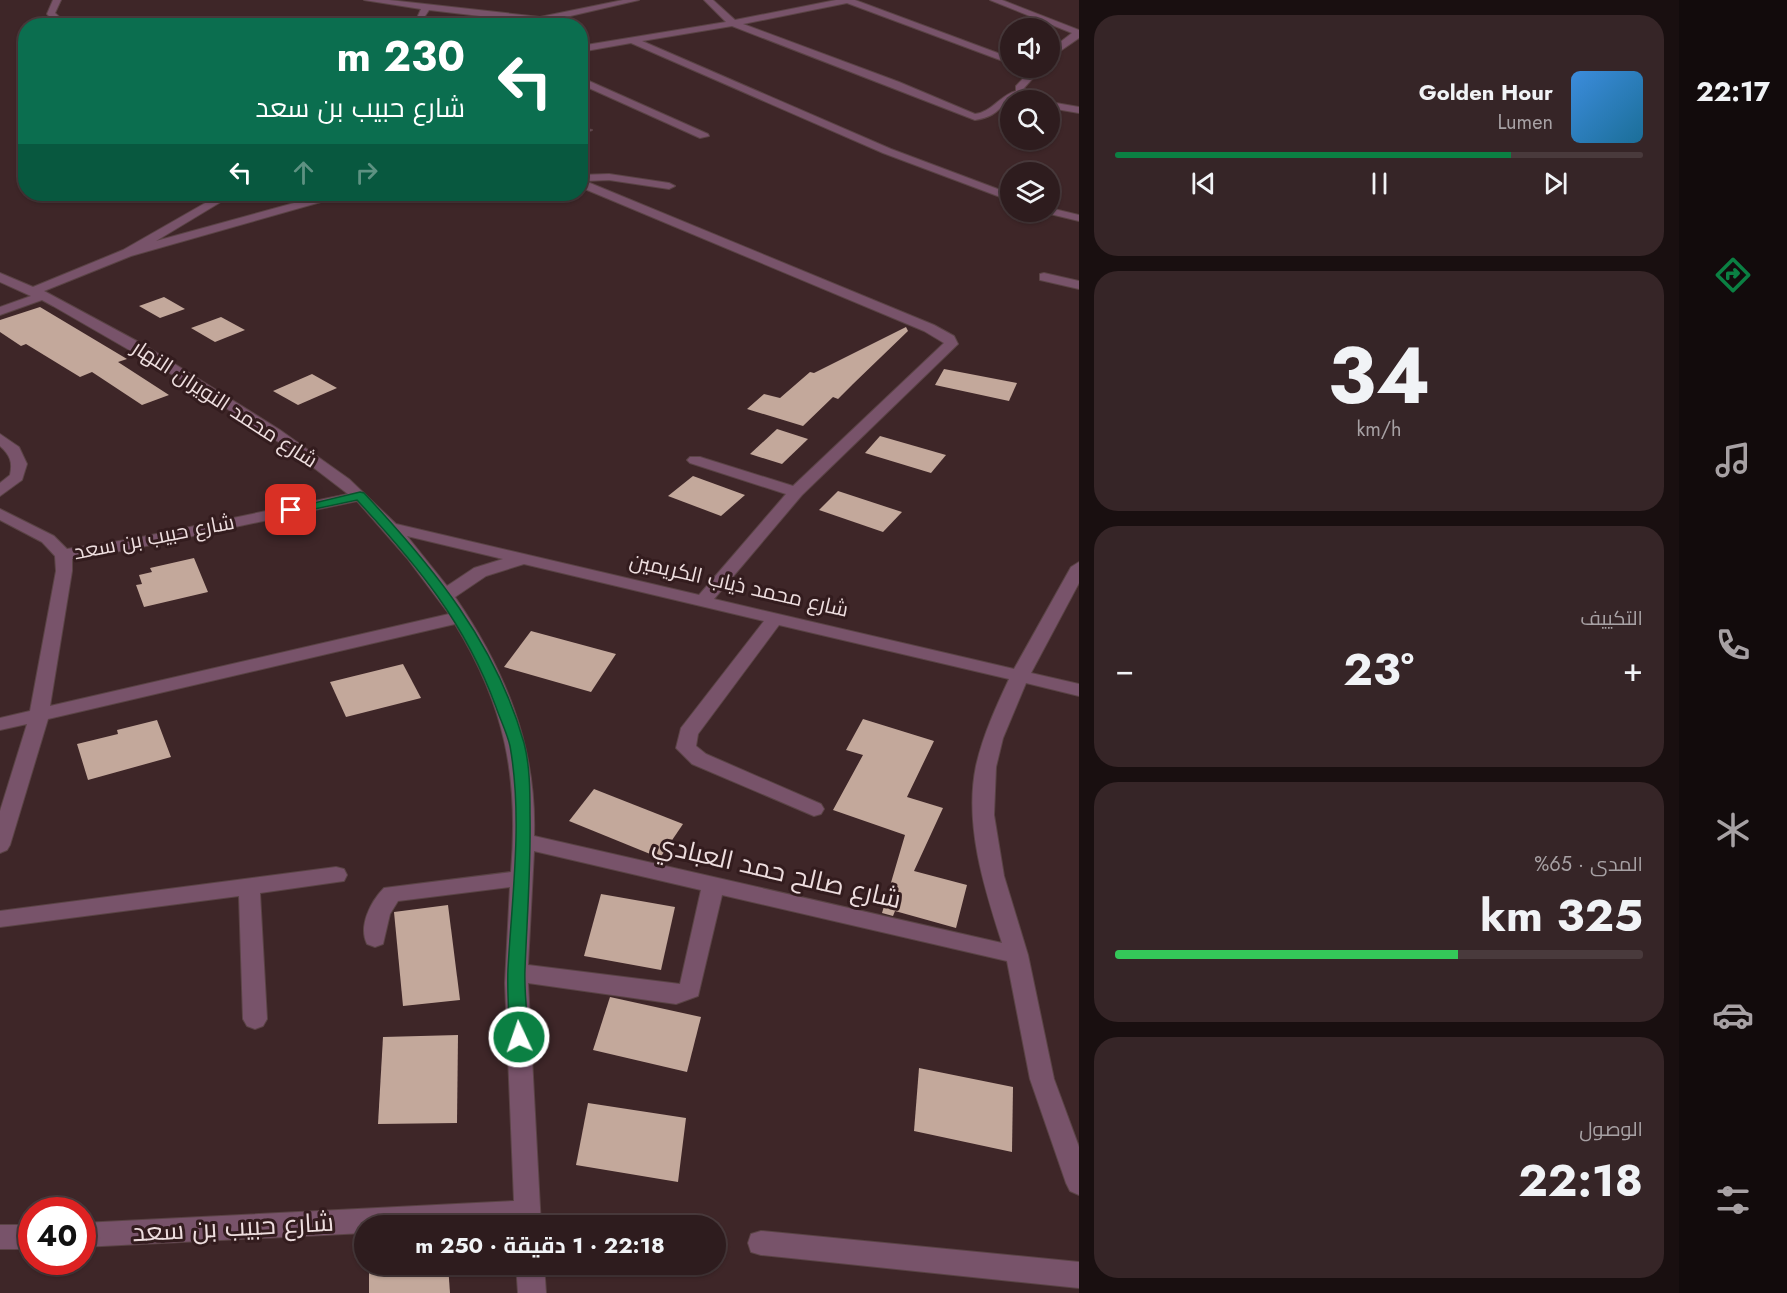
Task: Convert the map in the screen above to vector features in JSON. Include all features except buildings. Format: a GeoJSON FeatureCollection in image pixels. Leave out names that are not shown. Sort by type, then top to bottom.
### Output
{"type":"FeatureCollection","features":[{"type":"Feature","properties":{"kind":"street"},"geometry":{"type":"LineString","coordinates":[[56,18],[51,14],[57,0]]}},
{"type":"Feature","properties":{"kind":"street"},"geometry":{"type":"LineString","coordinates":[[368,0],[528,18]]}},
{"type":"Feature","properties":{"kind":"street"},"geometry":{"type":"LineString","coordinates":[[555,18],[635,0]]}},
{"type":"Feature","properties":{"kind":"street"},"geometry":{"type":"LineString","coordinates":[[708,0],[733,23],[896,84],[970,116],[988,115],[1000,103]]}},
{"type":"Feature","properties":{"kind":"street"},"geometry":{"type":"LineString","coordinates":[[588,48],[733,23],[848,0],[1000,57]]}},
{"type":"Feature","properties":{"kind":"street"},"geometry":{"type":"LineString","coordinates":[[994,0],[1041,18]]}},
{"type":"Feature","properties":{"kind":"street"},"geometry":{"type":"LineString","coordinates":[[422,18],[420,16],[427,7]]}},
{"type":"Feature","properties":{"kind":"street"},"geometry":{"type":"LineString","coordinates":[[1060,25],[1077,32],[1075,37],[1060,45]]}},
{"type":"Feature","properties":{"kind":"street"},"geometry":{"type":"LineString","coordinates":[[588,38],[603,45]]}},
{"type":"Feature","properties":{"kind":"street"},"geometry":{"type":"LineString","coordinates":[[632,40],[887,152],[1000,194]]}},
{"type":"Feature","properties":{"kind":"street"},"geometry":{"type":"LineString","coordinates":[[588,84],[704,136]]}},
{"type":"Feature","properties":{"kind":"street"},"geometry":{"type":"LineString","coordinates":[[1060,107],[1079,110]]}},
{"type":"Feature","properties":{"kind":"street"},"geometry":{"type":"LineString","coordinates":[[588,178],[618,177],[669,186]]}},
{"type":"Feature","properties":{"kind":"street"},"geometry":{"type":"LineString","coordinates":[[588,186],[929,328],[949,339],[951,344],[796,492],[704,600]]}},
{"type":"Feature","properties":{"kind":"street"},"geometry":{"type":"LineString","coordinates":[[0,311],[127,253],[216,201]]}},
{"type":"Feature","properties":{"kind":"street"},"geometry":{"type":"LineString","coordinates":[[127,253],[313,201]]}},
{"type":"Feature","properties":{"kind":"street"},"geometry":{"type":"LineString","coordinates":[[1060,213],[1079,218]]}},
{"type":"Feature","properties":{"kind":"street","name":"شارع محمد النويران النهار"},"geometry":{"type":"LineString","coordinates":[[0,276],[39,293],[190,378],[299,450],[360,496],[389,527],[461,617],[491,673],[517,744],[523,878],[516,972],[528,1215]]}},
{"type":"Feature","properties":{"kind":"street"},"geometry":{"type":"LineString","coordinates":[[1044,277],[1079,285]]}},
{"type":"Feature","properties":{"kind":"street"},"geometry":{"type":"LineString","coordinates":[[0,438],[16,451],[20,463],[17,477],[0,491]]}},
{"type":"Feature","properties":{"kind":"street"},"geometry":{"type":"LineString","coordinates":[[695,460],[796,492]]}},
{"type":"Feature","properties":{"kind":"street","name":"شارع حبيب بن سعد"},"geometry":{"type":"LineString","coordinates":[[2,833],[39,716],[64,571],[63,555],[132,544],[360,496]]}},
{"type":"Feature","properties":{"kind":"street"},"geometry":{"type":"LineString","coordinates":[[0,514],[48,540],[63,555]]}},
{"type":"Feature","properties":{"kind":"street","name":"شارع محمد ذياب الكريمين"},"geometry":{"type":"LineString","coordinates":[[389,527],[1079,690]]}},
{"type":"Feature","properties":{"kind":"street"},"geometry":{"type":"LineString","coordinates":[[446,596],[474,573],[487,567],[526,559]]}},
{"type":"Feature","properties":{"kind":"street"},"geometry":{"type":"LineString","coordinates":[[1079,567],[1004,712],[988,754],[983,793],[985,831],[998,899],[1017,955],[1042,1080],[1079,1183]]}},
{"type":"Feature","properties":{"kind":"street"},"geometry":{"type":"LineString","coordinates":[[0,724],[461,617]]}},
{"type":"Feature","properties":{"kind":"street"},"geometry":{"type":"LineString","coordinates":[[776,617],[688,733],[686,748],[699,759],[814,809]]}},
{"type":"Feature","properties":{"kind":"street","name":"شارع صالح حمد العبادي"},"geometry":{"type":"LineString","coordinates":[[523,841],[1017,955]]}},
{"type":"Feature","properties":{"kind":"street"},"geometry":{"type":"LineString","coordinates":[[0,919],[336,875]]}},
{"type":"Feature","properties":{"kind":"street"},"geometry":{"type":"LineString","coordinates":[[375,938],[377,914],[381,903],[392,894],[523,878]]}},
{"type":"Feature","properties":{"kind":"street"},"geometry":{"type":"LineString","coordinates":[[249,886],[255,1019]]}},
{"type":"Feature","properties":{"kind":"street"},"geometry":{"type":"LineString","coordinates":[[516,972],[676,995],[690,990],[713,886]]}},
{"type":"Feature","properties":{"kind":"street","name":"شارع حبيب بن سعد"},"geometry":{"type":"LineString","coordinates":[[96,1234],[354,1225]]}},
{"type":"Feature","properties":{"kind":"street"},"geometry":{"type":"LineString","coordinates":[[0,1237],[18,1238]]}},
{"type":"Feature","properties":{"kind":"street"},"geometry":{"type":"LineString","coordinates":[[761,1243],[1079,1275]]}},
{"type":"Feature","properties":{"kind":"street"},"geometry":{"type":"LineString","coordinates":[[531,1275],[532,1293]]}},
{"type":"Feature","properties":{"kind":"route"},"geometry":{"type":"LineString","coordinates":[[291,510],[360,496],[401,540],[461,617],[491,673],[517,744],[522,790],[523,878],[516,972],[519,1037]]}}]}
